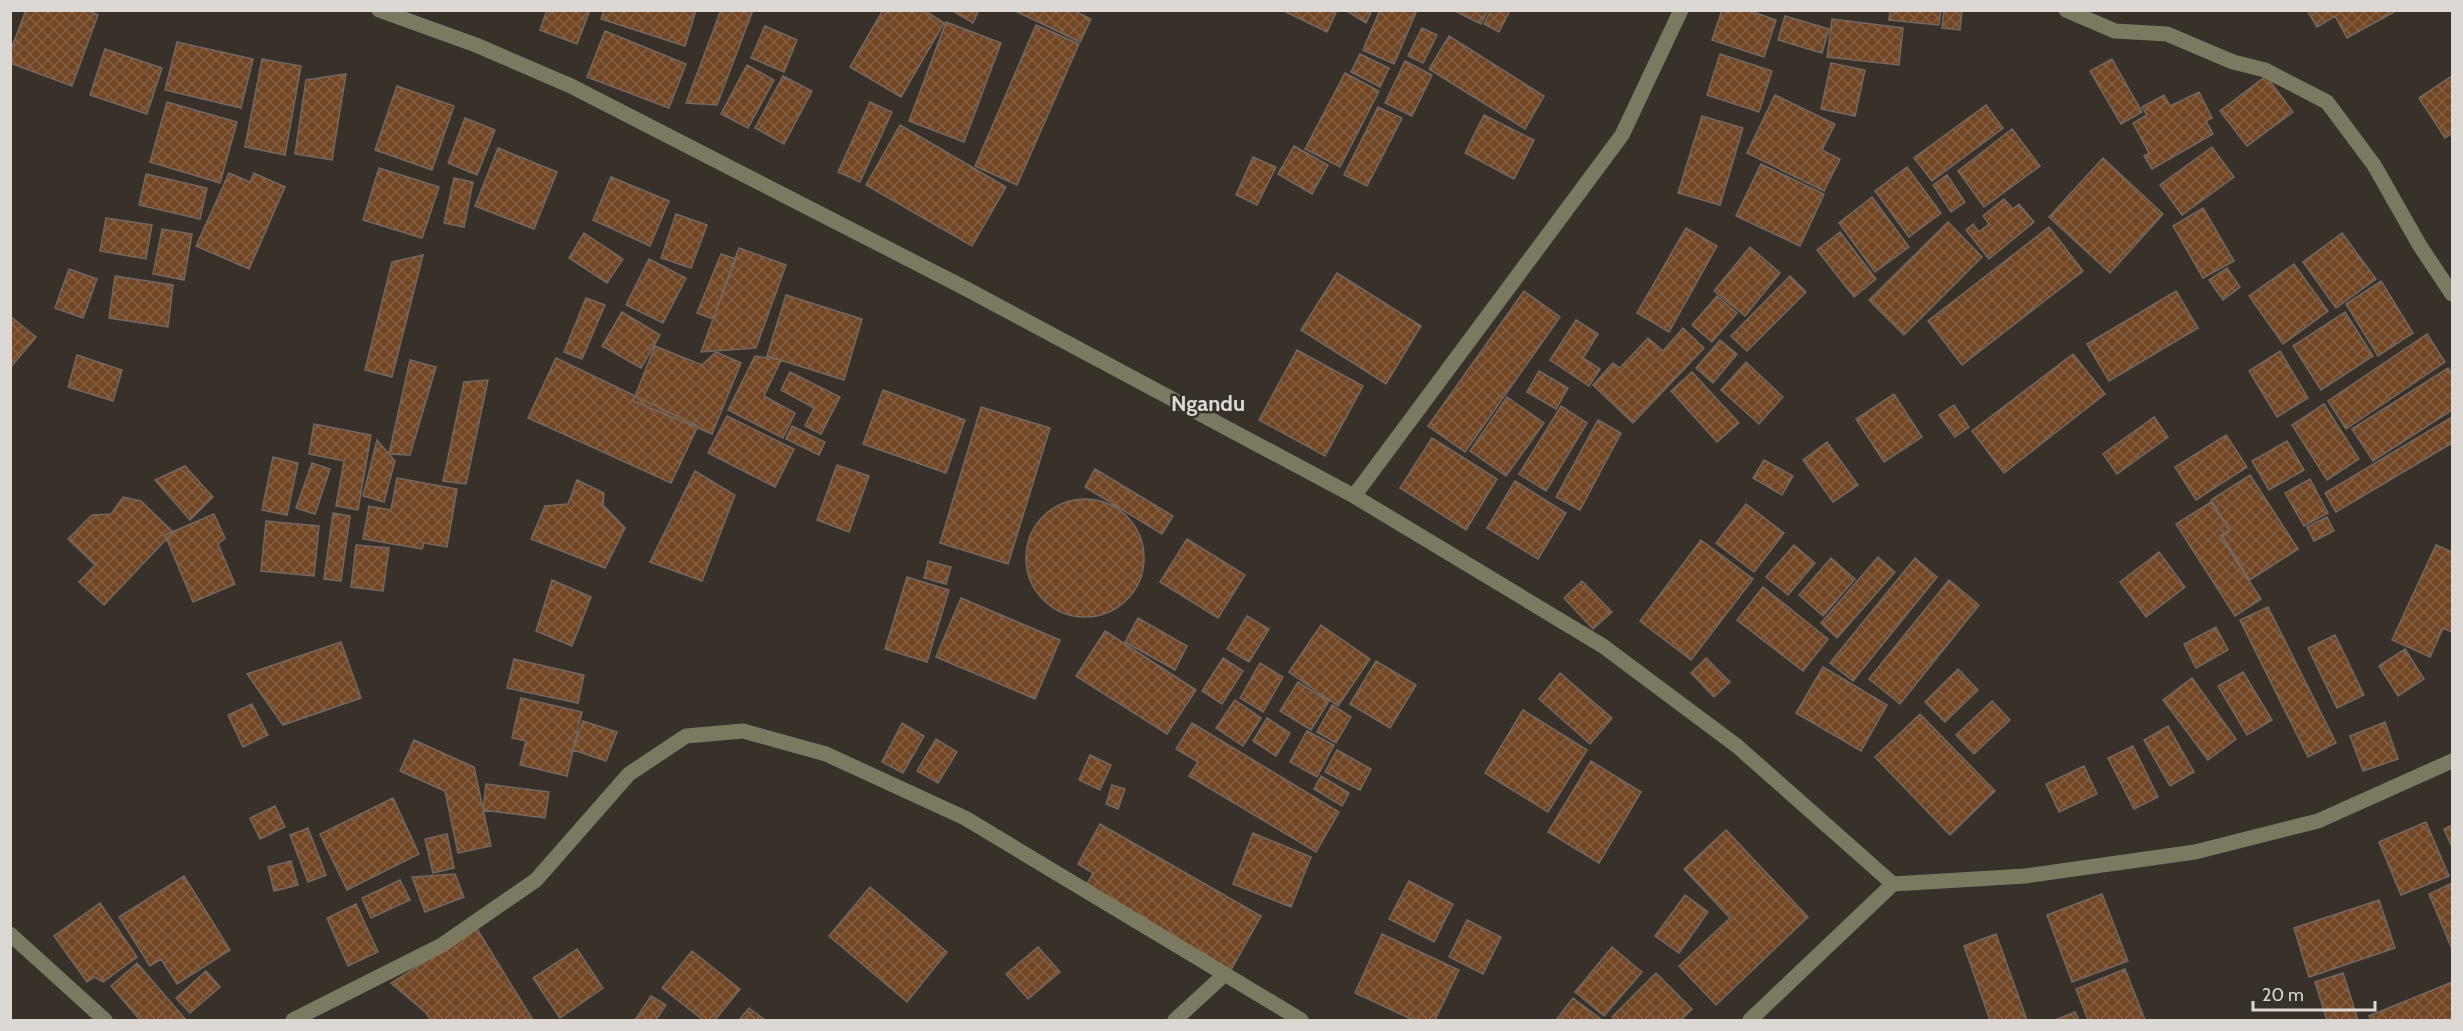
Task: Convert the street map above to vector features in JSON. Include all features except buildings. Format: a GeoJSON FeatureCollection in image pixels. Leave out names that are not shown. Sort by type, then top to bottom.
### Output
{"type":"FeatureCollection","features":[{"type":"Feature","properties":{"kind":"street"},"geometry":{"type":"LineString","coordinates":[[379,10],[476,45],[571,86],[961,286],[1354,496],[1603,646],[1737,746],[1893,884]]}},
{"type":"Feature","properties":{"kind":"street"},"geometry":{"type":"LineString","coordinates":[[1354,496],[1622,135],[1676,26],[1681,10]]}},
{"type":"Feature","properties":{"kind":"street"},"geometry":{"type":"LineString","coordinates":[[2066,10],[2115,31],[2167,34],[2233,62],[2265,70],[2327,102],[2374,165],[2452,294]]}},
{"type":"Feature","properties":{"kind":"street"},"geometry":{"type":"LineString","coordinates":[[293,1020],[442,945],[536,880],[629,774],[686,736],[743,731],[826,754],[965,818],[1301,1020]]}},
{"type":"Feature","properties":{"kind":"street"},"geometry":{"type":"LineString","coordinates":[[1750,1020],[1893,884],[2025,876],[2195,852],[2318,821],[2452,761]]}},
{"type":"Feature","properties":{"kind":"street"},"geometry":{"type":"LineString","coordinates":[[10,934],[105,1020]]}},
{"type":"Feature","properties":{"kind":"street"},"geometry":{"type":"LineString","coordinates":[[1175,1020],[1225,974]]}},
{"type":"Feature","properties":{"kind":"district","name":"Ngandu"},"geometry":{"type":"Point","coordinates":[1208,403]}}]}
